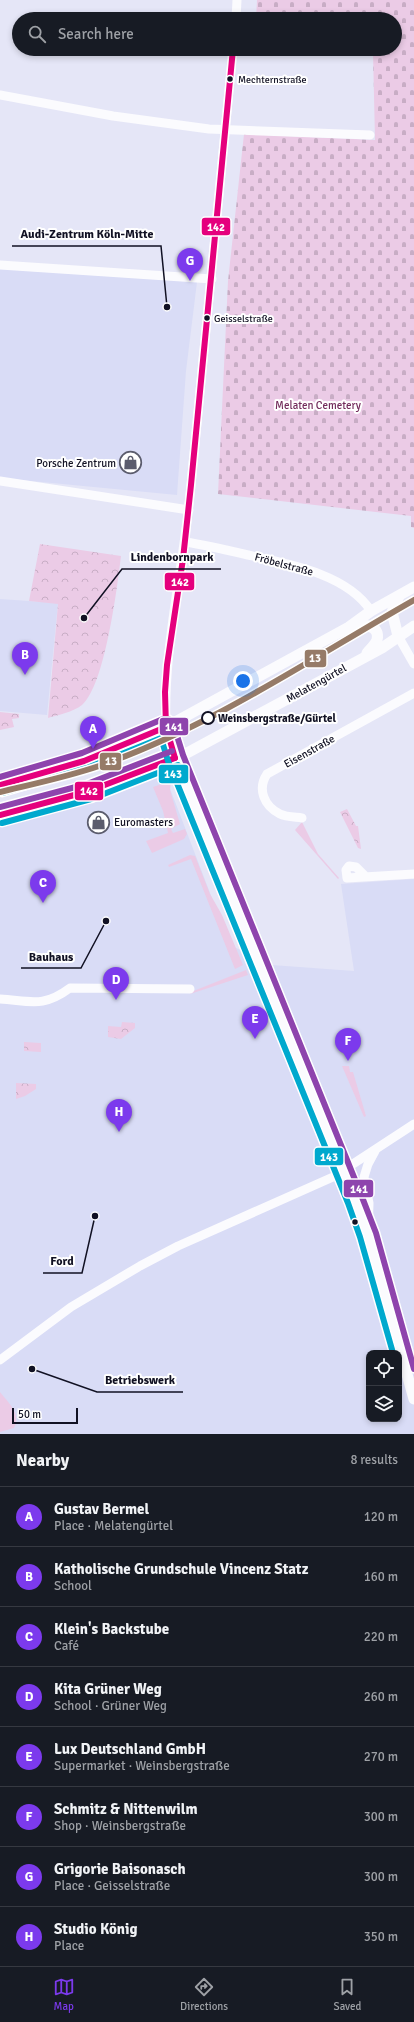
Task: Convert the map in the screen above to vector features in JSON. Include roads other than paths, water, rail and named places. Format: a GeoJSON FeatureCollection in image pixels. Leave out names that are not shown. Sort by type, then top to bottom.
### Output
{"type":"FeatureCollection","features":[{"type":"Feature","properties":{"kind":"main road","name":"Melatengürtel"},"geometry":{"type":"LineString","coordinates":[[0,784],[36,777],[92,760],[166,727],[349,627],[371,611],[414,587]]}},
{"type":"Feature","properties":{"kind":"main road"},"geometry":{"type":"LineString","coordinates":[[398,636],[392,612],[400,596]]}},
{"type":"Feature","properties":{"kind":"main road","name":"Melatengürtel"},"geometry":{"type":"LineString","coordinates":[[349,627],[365,624],[374,628],[377,632],[376,642],[364,657]]}},
{"type":"Feature","properties":{"kind":"main road","name":"Melatengürtel"},"geometry":{"type":"LineString","coordinates":[[0,815],[60,800],[100,787],[175,758],[364,657],[414,626]]}},
{"type":"Feature","properties":{"kind":"main road"},"geometry":{"type":"LineString","coordinates":[[166,727],[175,758],[344,1171],[368,1235],[414,1398]]}},
{"type":"Feature","properties":{"kind":"street"},"geometry":{"type":"LineString","coordinates":[[236,12],[237,0]]}},
{"type":"Feature","properties":{"kind":"street"},"geometry":{"type":"LineString","coordinates":[[166,727],[165,692],[167,664],[189,510],[232,56]]}},
{"type":"Feature","properties":{"kind":"street"},"geometry":{"type":"LineString","coordinates":[[0,95],[113,116],[226,130],[370,135]]}},
{"type":"Feature","properties":{"kind":"street"},"geometry":{"type":"LineString","coordinates":[[0,265],[212,280]]}},
{"type":"Feature","properties":{"kind":"street"},"geometry":{"type":"LineString","coordinates":[[0,481],[189,510]]}},
{"type":"Feature","properties":{"kind":"street","name":"Fröbelstraße"},"geometry":{"type":"LineString","coordinates":[[185,542],[298,566],[324,576],[345,587],[364,601],[371,611]]}},
{"type":"Feature","properties":{"kind":"street"},"geometry":{"type":"LineString","coordinates":[[398,636],[414,664]]}},
{"type":"Feature","properties":{"kind":"street","name":"Eisenstraße"},"geometry":{"type":"LineString","coordinates":[[302,818],[281,815],[270,806],[261,791],[263,780],[267,774],[414,694]]}},
{"type":"Feature","properties":{"kind":"street"},"geometry":{"type":"LineString","coordinates":[[366,877],[414,874]]}},
{"type":"Feature","properties":{"kind":"street"},"geometry":{"type":"LineString","coordinates":[[0,999],[44,1002],[56,998],[70,988],[190,989]]}},
{"type":"Feature","properties":{"kind":"street"},"geometry":{"type":"LineString","coordinates":[[0,1360],[71,1307],[140,1266],[178,1246],[344,1171],[414,1124]]}},
{"type":"Feature","properties":{"kind":"street"},"geometry":{"type":"LineString","coordinates":[[368,1235],[369,1203],[364,1177],[368,1164],[376,1150]]}},
{"type":"Feature","properties":{"kind":"place","name":"Mechternstraße"},"geometry":{"type":"Point","coordinates":[230,79]}},
{"type":"Feature","properties":{"kind":"place","name":"Grigorie Baisonasch"},"geometry":{"type":"Point","coordinates":[190,281]}},
{"type":"Feature","properties":{"kind":"place","name":"Audi-Zentrum Köln-Mitte"},"geometry":{"type":"Point","coordinates":[167,307]}},
{"type":"Feature","properties":{"kind":"place","name":"Geisselstraße"},"geometry":{"type":"Point","coordinates":[207,318]}},
{"type":"Feature","properties":{"kind":"place","name":"Porsche Zentrum"},"geometry":{"type":"Point","coordinates":[131,463]}},
{"type":"Feature","properties":{"kind":"place","name":"Lindenbornpark"},"geometry":{"type":"Point","coordinates":[84,618]}},
{"type":"Feature","properties":{"kind":"place","name":"Katholische Grundschule Vincenz Statz"},"geometry":{"type":"Point","coordinates":[25,675]}},
{"type":"Feature","properties":{"kind":"place","name":"Weinsbergstraße/Gürtel"},"geometry":{"type":"Point","coordinates":[208,718]}},
{"type":"Feature","properties":{"kind":"place","name":"Gustav Bermel"},"geometry":{"type":"Point","coordinates":[93,749]}},
{"type":"Feature","properties":{"kind":"place","name":"Euromasters"},"geometry":{"type":"Point","coordinates":[98,822]}},
{"type":"Feature","properties":{"kind":"place","name":"Klein's Backstube"},"geometry":{"type":"Point","coordinates":[43,903]}},
{"type":"Feature","properties":{"kind":"place","name":"Bauhaus"},"geometry":{"type":"Point","coordinates":[106,921]}},
{"type":"Feature","properties":{"kind":"place","name":"Kita Grüner Weg"},"geometry":{"type":"Point","coordinates":[116,1000]}},
{"type":"Feature","properties":{"kind":"place","name":"Lux Deutschland GmbH"},"geometry":{"type":"Point","coordinates":[255,1039]}},
{"type":"Feature","properties":{"kind":"place","name":"Schmitz & Nittenwilm"},"geometry":{"type":"Point","coordinates":[348,1061]}},
{"type":"Feature","properties":{"kind":"place","name":"Studio König"},"geometry":{"type":"Point","coordinates":[119,1132]}},
{"type":"Feature","properties":{"kind":"place","name":"Ford"},"geometry":{"type":"Point","coordinates":[95,1216]}},
{"type":"Feature","properties":{"kind":"place","name":"Betriebswerk"},"geometry":{"type":"Point","coordinates":[32,1369]}},
{"type":"Feature","properties":{"kind":"park label","name":"Melaten Cemetery"},"geometry":{"type":"Point","coordinates":[318,405]}}]}
